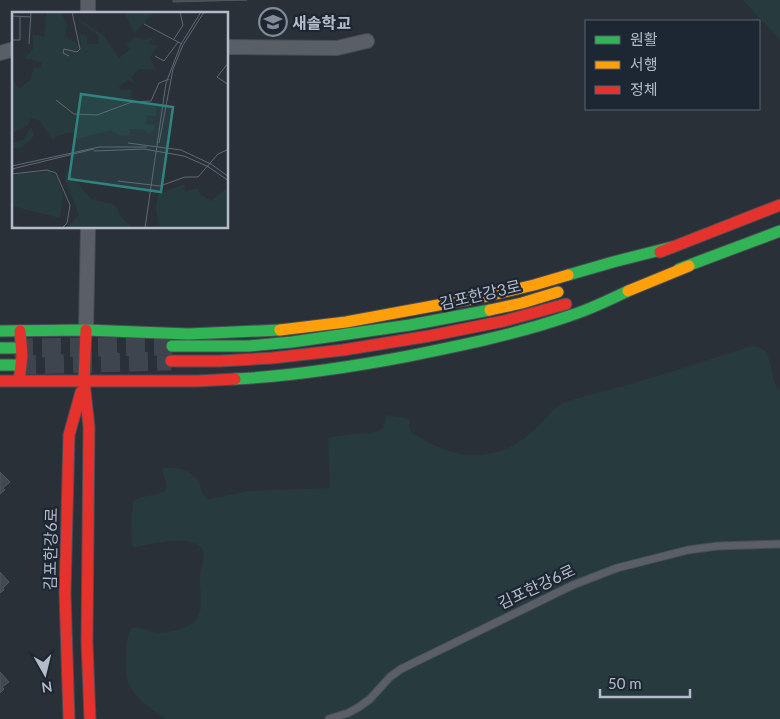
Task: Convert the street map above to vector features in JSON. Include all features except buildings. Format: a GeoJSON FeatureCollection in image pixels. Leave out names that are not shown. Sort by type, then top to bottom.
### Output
{"type":"FeatureCollection","features":[{"type":"Feature","properties":{"kind":"street"},"geometry":{"type":"LineString","coordinates":[[229,47],[337,48],[368,41]]}},
{"type":"Feature","properties":{"kind":"street"},"geometry":{"type":"LineString","coordinates":[[602,277],[672,247],[780,205]]}},
{"type":"Feature","properties":{"kind":"street"},"geometry":{"type":"LineString","coordinates":[[86,330],[88,229]]}},
{"type":"Feature","properties":{"kind":"street","name":"김포한강3로"},"geometry":{"type":"LineString","coordinates":[[167,353],[220,361],[272,358],[343,350],[430,336],[504,321],[580,300],[689,266],[780,231]]}},
{"type":"Feature","properties":{"kind":"street"},"geometry":{"type":"LineString","coordinates":[[0,330],[86,330],[188,334],[280,330],[346,322],[487,296],[672,247]]}},
{"type":"Feature","properties":{"kind":"street"},"geometry":{"type":"LineString","coordinates":[[0,381],[237,380],[349,367],[444,349],[523,330],[570,316],[689,266]]}},
{"type":"Feature","properties":{"kind":"street","name":"김포한강3로"},"geometry":{"type":"LineString","coordinates":[[167,353],[344,336],[501,308],[569,288]]}},
{"type":"Feature","properties":{"kind":"street","name":"김포한강6로"},"geometry":{"type":"LineString","coordinates":[[86,330],[84,381],[89,427],[87,642],[90,719]]}},
{"type":"Feature","properties":{"kind":"street"},"geometry":{"type":"LineString","coordinates":[[18,381],[23,359],[23,343],[20,331]]}},
{"type":"Feature","properties":{"kind":"street"},"geometry":{"type":"LineString","coordinates":[[164,381],[167,353],[166,333]]}},
{"type":"Feature","properties":{"kind":"street"},"geometry":{"type":"LineString","coordinates":[[0,348],[14,348]]}},
{"type":"Feature","properties":{"kind":"street"},"geometry":{"type":"LineString","coordinates":[[0,365],[17,365]]}},
{"type":"Feature","properties":{"kind":"street","name":"김포한강6로"},"geometry":{"type":"LineString","coordinates":[[69,719],[66,593],[69,435],[84,381]]}},
{"type":"Feature","properties":{"kind":"lane","name":"김포한강6로"},"geometry":{"type":"LineString","coordinates":[[329,719],[359,707],[370,699],[390,676],[401,669],[573,585],[617,568],[688,550],[718,546],[780,544]]}},
{"type":"Feature","properties":{"kind":"green space"},"geometry":{"type":"Polygon","coordinates":[[[743,0],[780,0],[780,40],[743,0]]]}},
{"type":"Feature","properties":{"kind":"green space"},"geometry":{"type":"Polygon","coordinates":[[[751,346],[758,347],[767,352],[775,383],[780,390],[780,719],[166,719],[134,693],[126,675],[126,646],[132,628],[159,632],[173,631],[191,624],[195,621],[200,611],[200,577],[204,555],[202,548],[192,542],[184,541],[137,547],[132,545],[131,521],[133,502],[136,499],[165,491],[167,485],[163,468],[177,468],[190,473],[199,482],[204,496],[209,499],[249,491],[329,488],[329,438],[377,432],[383,427],[388,415],[408,419],[411,432],[438,447],[468,455],[489,454],[519,442],[562,403],[651,378],[751,346]]]}},
{"type":"Feature","properties":{"kind":"tunnel"},"geometry":{"type":"LineString","coordinates":[[14,348],[172,346]]}},
{"type":"Feature","properties":{"kind":"tunnel"},"geometry":{"type":"LineString","coordinates":[[17,365],[171,361]]}},
{"type":"Feature","properties":{"kind":"traffic: fast"},"geometry":{"type":"LineString","coordinates":[[679,269],[780,231]]}},
{"type":"Feature","properties":{"kind":"traffic: fast"},"geometry":{"type":"LineString","coordinates":[[568,275],[672,247]]}},
{"type":"Feature","properties":{"kind":"traffic: fast"},"geometry":{"type":"LineString","coordinates":[[235,379],[279,376],[344,367],[470,343],[510,334],[576,314],[628,291]]}},
{"type":"Feature","properties":{"kind":"traffic: fast"},"geometry":{"type":"LineString","coordinates":[[172,346],[249,346],[292,342],[410,325],[490,310]]}},
{"type":"Feature","properties":{"kind":"traffic: fast"},"geometry":{"type":"LineString","coordinates":[[0,331],[86,330],[188,334],[280,330]]}},
{"type":"Feature","properties":{"kind":"traffic: fast"},"geometry":{"type":"LineString","coordinates":[[0,348],[14,348]]}},
{"type":"Feature","properties":{"kind":"traffic: fast"},"geometry":{"type":"LineString","coordinates":[[0,365],[17,365]]}},
{"type":"Feature","properties":{"kind":"traffic: slow"},"geometry":{"type":"LineString","coordinates":[[628,291],[689,266]]}},
{"type":"Feature","properties":{"kind":"traffic: slow"},"geometry":{"type":"LineString","coordinates":[[280,330],[346,322],[487,296],[568,275]]}},
{"type":"Feature","properties":{"kind":"traffic: slow"},"geometry":{"type":"LineString","coordinates":[[490,310],[558,292]]}},
{"type":"Feature","properties":{"kind":"traffic: jam"},"geometry":{"type":"LineString","coordinates":[[660,252],[780,205]]}},
{"type":"Feature","properties":{"kind":"traffic: jam"},"geometry":{"type":"LineString","coordinates":[[171,361],[272,358],[343,350],[504,321],[566,304]]}},
{"type":"Feature","properties":{"kind":"traffic: jam"},"geometry":{"type":"LineString","coordinates":[[86,330],[84,381],[89,427],[87,642],[90,719]]}},
{"type":"Feature","properties":{"kind":"traffic: jam"},"geometry":{"type":"LineString","coordinates":[[19,381],[22,356],[20,331]]}},
{"type":"Feature","properties":{"kind":"traffic: jam"},"geometry":{"type":"LineString","coordinates":[[0,381],[197,381],[235,379]]}},
{"type":"Feature","properties":{"kind":"traffic: jam"},"geometry":{"type":"LineString","coordinates":[[69,719],[65,593],[69,435],[81,392]]}},
{"type":"Feature","properties":{"kind":"place","name":"새솔학교"},"geometry":{"type":"Point","coordinates":[273,22]}}]}
